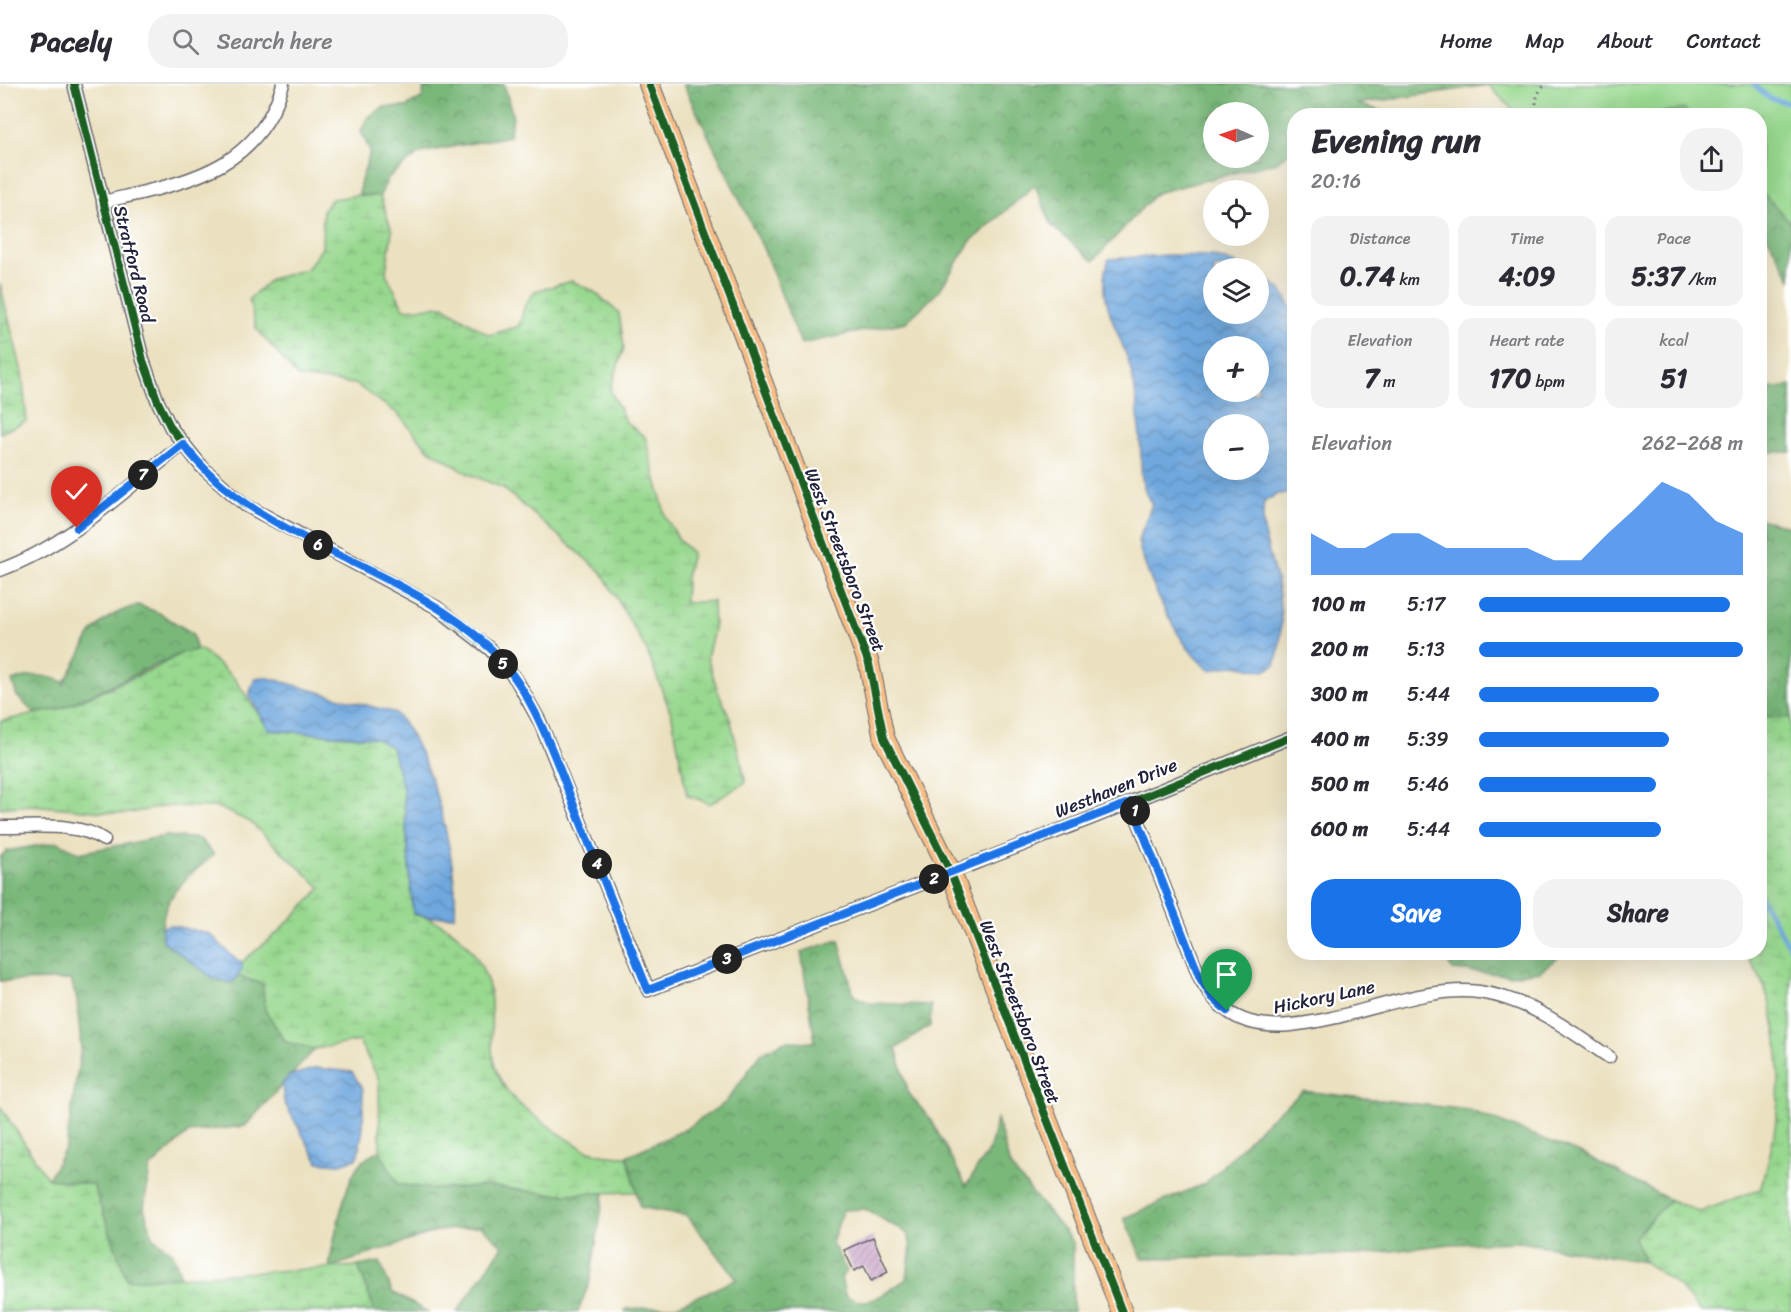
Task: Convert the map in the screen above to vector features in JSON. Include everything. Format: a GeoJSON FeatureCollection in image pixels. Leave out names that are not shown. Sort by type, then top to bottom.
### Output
{"type":"FeatureCollection","features":[{"type":"Feature","properties":{"kind":"main road","name":"West Streetsboro Street"},"geometry":{"type":"LineString","coordinates":[[649,84],[869,664],[884,738],[951,873],[1122,1312]]}},
{"type":"Feature","properties":{"kind":"street","name":"Stratford Road"},"geometry":{"type":"LineString","coordinates":[[74,84],[146,371],[158,402],[183,444],[202,467],[245,505],[436,608],[490,649],[516,679],[540,722],[648,990]]}},
{"type":"Feature","properties":{"kind":"street"},"geometry":{"type":"LineString","coordinates":[[103,202],[193,179],[233,159],[269,120],[283,84]]}},
{"type":"Feature","properties":{"kind":"street"},"geometry":{"type":"LineString","coordinates":[[0,570],[40,553],[62,539],[183,444]]}},
{"type":"Feature","properties":{"kind":"street","name":"Westhaven Drive"},"geometry":{"type":"LineString","coordinates":[[648,990],[951,873],[1287,739]]}},
{"type":"Feature","properties":{"kind":"street","name":"Hickory Lane"},"geometry":{"type":"LineString","coordinates":[[1131,802],[1200,978],[1212,997],[1227,1011],[1247,1022],[1269,1027],[1291,1026],[1418,994],[1448,990],[1479,992],[1515,1001],[1548,1016],[1608,1057]]}},
{"type":"Feature","properties":{"kind":"street"},"geometry":{"type":"LineString","coordinates":[[0,827],[78,830],[96,834],[104,840]]}},
{"type":"Feature","properties":{"kind":"path"},"geometry":{"type":"LineString","coordinates":[[1536,108],[1535,102],[1539,90],[1546,84]]}},
{"type":"Feature","properties":{"kind":"green space"},"geometry":{"type":"Polygon","coordinates":[[[424,84],[504,84],[513,117],[509,136],[420,153],[388,178],[380,196],[359,195],[370,152],[361,131],[367,118],[384,107],[406,107],[423,97],[424,84]]]}},
{"type":"Feature","properties":{"kind":"green space"},"geometry":{"type":"Polygon","coordinates":[[[683,84],[1496,84],[1357,104],[1371,108],[1287,108],[1287,154],[1269,164],[1269,102],[1203,102],[1203,168],[1253,168],[1156,193],[1093,261],[1052,226],[1035,185],[970,242],[939,291],[906,322],[801,344],[763,248],[683,84]]]}},
{"type":"Feature","properties":{"kind":"green space"},"geometry":{"type":"Polygon","coordinates":[[[1487,84],[1791,84],[1791,223],[1767,197],[1767,108],[1511,108],[1487,84]]]}},
{"type":"Feature","properties":{"kind":"green space"},"geometry":{"type":"Polygon","coordinates":[[[1791,84],[1791,279],[1767,236],[1767,108],[1657,108],[1640,90],[1791,84]]]}},
{"type":"Feature","properties":{"kind":"green space"},"geometry":{"type":"Polygon","coordinates":[[[359,195],[380,196],[392,231],[386,273],[404,309],[443,306],[489,335],[519,326],[525,305],[535,291],[572,281],[593,291],[619,313],[624,348],[610,390],[626,422],[645,437],[666,518],[680,541],[692,553],[686,577],[685,603],[713,601],[714,630],[707,657],[730,718],[746,782],[710,804],[687,795],[672,716],[647,651],[602,573],[503,488],[467,473],[429,450],[398,414],[355,384],[298,377],[256,328],[249,299],[271,279],[307,269],[322,248],[323,210],[332,199],[359,195]]]}},
{"type":"Feature","properties":{"kind":"green space"},"geometry":{"type":"Polygon","coordinates":[[[0,284],[22,372],[27,421],[0,433],[0,284]]]}},
{"type":"Feature","properties":{"kind":"green space"},"geometry":{"type":"Polygon","coordinates":[[[1791,386],[1791,452],[1767,452],[1767,389],[1791,386]]]}},
{"type":"Feature","properties":{"kind":"green space"},"geometry":{"type":"Polygon","coordinates":[[[1767,521],[1791,527],[1791,718],[1767,716],[1767,521]]]}},
{"type":"Feature","properties":{"kind":"green space"},"geometry":{"type":"Polygon","coordinates":[[[138,605],[159,613],[192,633],[197,650],[182,653],[60,709],[35,714],[17,696],[12,681],[32,676],[44,676],[64,682],[98,626],[107,618],[138,605]]]}},
{"type":"Feature","properties":{"kind":"green space"},"geometry":{"type":"Polygon","coordinates":[[[201,649],[235,679],[269,730],[376,738],[393,748],[403,788],[413,914],[438,922],[459,936],[482,967],[490,991],[492,1052],[498,1075],[508,1092],[529,1112],[580,1147],[595,1153],[627,1156],[637,1192],[556,1194],[487,1186],[435,1189],[398,1184],[380,1151],[379,1080],[359,1041],[315,1049],[286,1042],[265,1010],[263,984],[238,976],[242,962],[279,931],[321,888],[250,822],[217,807],[167,806],[125,814],[31,805],[0,808],[0,721],[60,709],[153,669],[182,653],[201,649]]]}},
{"type":"Feature","properties":{"kind":"green space"},"geometry":{"type":"Polygon","coordinates":[[[1767,716],[1791,718],[1791,1312],[1700,1312],[1680,1287],[1645,1262],[1634,1238],[1670,1200],[1700,1212],[1760,1189],[1774,1131],[1779,1067],[1770,1005],[1760,977],[1749,960],[1767,960],[1767,716]]]}},
{"type":"Feature","properties":{"kind":"green space"},"geometry":{"type":"Polygon","coordinates":[[[166,836],[200,839],[214,855],[183,882],[168,902],[162,927],[163,941],[213,978],[232,983],[238,976],[263,984],[265,1010],[286,1042],[315,1049],[245,1126],[189,1132],[150,1168],[144,1208],[153,1238],[173,1253],[181,1277],[127,1280],[93,1185],[48,1179],[66,1147],[81,1048],[77,1000],[71,980],[0,981],[0,857],[7,851],[58,842],[79,853],[166,836]]]}},
{"type":"Feature","properties":{"kind":"green space"},"geometry":{"type":"Polygon","coordinates":[[[839,940],[854,996],[870,1003],[931,1005],[930,1026],[896,1048],[909,1094],[931,1120],[966,1186],[990,1148],[997,1119],[1010,1166],[1073,1242],[1073,1312],[625,1312],[626,1309],[676,1306],[737,1279],[687,1216],[640,1207],[627,1156],[684,1130],[726,1102],[761,1053],[785,1041],[815,1042],[801,952],[839,940]],[[865,1209],[843,1210],[832,1243],[847,1271],[841,1277],[845,1295],[853,1300],[869,1301],[907,1279],[911,1246],[907,1233],[865,1209]]]}},
{"type":"Feature","properties":{"kind":"green space"},"geometry":{"type":"Polygon","coordinates":[[[1446,960],[1555,960],[1540,971],[1510,975],[1453,970],[1446,960]]]}},
{"type":"Feature","properties":{"kind":"green space"},"geometry":{"type":"Polygon","coordinates":[[[1303,1091],[1469,1110],[1585,1155],[1670,1200],[1634,1238],[1645,1262],[1520,1242],[1450,1244],[1359,1255],[1142,1258],[1124,1218],[1206,1183],[1266,1122],[1303,1091]]]}},
{"type":"Feature","properties":{"kind":"green space"},"geometry":{"type":"Polygon","coordinates":[[[0,1106],[48,1179],[93,1185],[127,1280],[358,1266],[375,1312],[0,1312],[0,1106]]]}},
{"type":"Feature","properties":{"kind":"green space"},"geometry":{"type":"Polygon","coordinates":[[[380,1151],[398,1184],[435,1189],[487,1186],[556,1194],[604,1193],[590,1281],[578,1312],[457,1312],[503,1246],[481,1226],[437,1231],[329,1268],[339,1218],[351,1179],[363,1162],[380,1151]]]}},
{"type":"Feature","properties":{"kind":"green space"},"geometry":{"type":"Polygon","coordinates":[[[380,1262],[392,1292],[427,1312],[375,1312],[358,1266],[380,1262]]]}},
{"type":"Feature","properties":{"kind":"water"},"geometry":{"type":"Polygon","coordinates":[[[1167,255],[1213,256],[1219,258],[1203,258],[1203,324],[1269,324],[1269,282],[1280,289],[1287,300],[1287,494],[1277,494],[1264,502],[1263,513],[1264,533],[1279,593],[1280,645],[1275,665],[1265,671],[1234,665],[1211,670],[1199,661],[1176,631],[1148,573],[1138,541],[1152,504],[1144,489],[1133,379],[1109,311],[1105,286],[1109,259],[1167,255]]]}},
{"type":"Feature","properties":{"kind":"water"},"geometry":{"type":"Polygon","coordinates":[[[265,677],[395,713],[421,753],[440,809],[453,868],[455,916],[430,917],[413,914],[403,788],[392,748],[376,738],[269,730],[249,695],[255,678],[265,677]]]}},
{"type":"Feature","properties":{"kind":"water"},"geometry":{"type":"Polygon","coordinates":[[[170,925],[210,934],[235,959],[242,962],[242,970],[232,983],[213,978],[163,941],[161,928],[170,925]]]}},
{"type":"Feature","properties":{"kind":"water"},"geometry":{"type":"Polygon","coordinates":[[[317,1068],[352,1072],[363,1089],[363,1129],[357,1159],[339,1164],[318,1162],[284,1102],[282,1084],[289,1076],[317,1068]]]}},
{"type":"Feature","properties":{"kind":"building"},"geometry":{"type":"Polygon","coordinates":[[[873,1237],[888,1272],[871,1281],[864,1266],[854,1271],[844,1250],[873,1237]]]}},
{"type":"Feature","properties":{"kind":"waterway"},"geometry":{"type":"LineString","coordinates":[[1753,84],[1771,99],[1791,103]]}},
{"type":"Feature","properties":{"kind":"waterway"},"geometry":{"type":"LineString","coordinates":[[1767,909],[1791,949]]}},
{"type":"Feature","properties":{"kind":"cycle path"},"geometry":{"type":"LineString","coordinates":[[74,84],[143,360],[158,402],[171,428],[202,467],[245,505],[436,607],[490,649],[516,679],[540,722],[648,990],[1094,817],[1287,739]]}},
{"type":"Feature","properties":{"kind":"cycle path"},"geometry":{"type":"LineString","coordinates":[[649,84],[869,664],[884,738],[951,873],[1122,1312]]}},
{"type":"Feature","properties":{"kind":"route"},"geometry":{"type":"LineString","coordinates":[[77,528],[183,444],[202,467],[245,505],[436,608],[490,649],[516,679],[540,722],[648,990],[1131,802],[1200,978],[1212,997],[1227,1011]]}}]}
